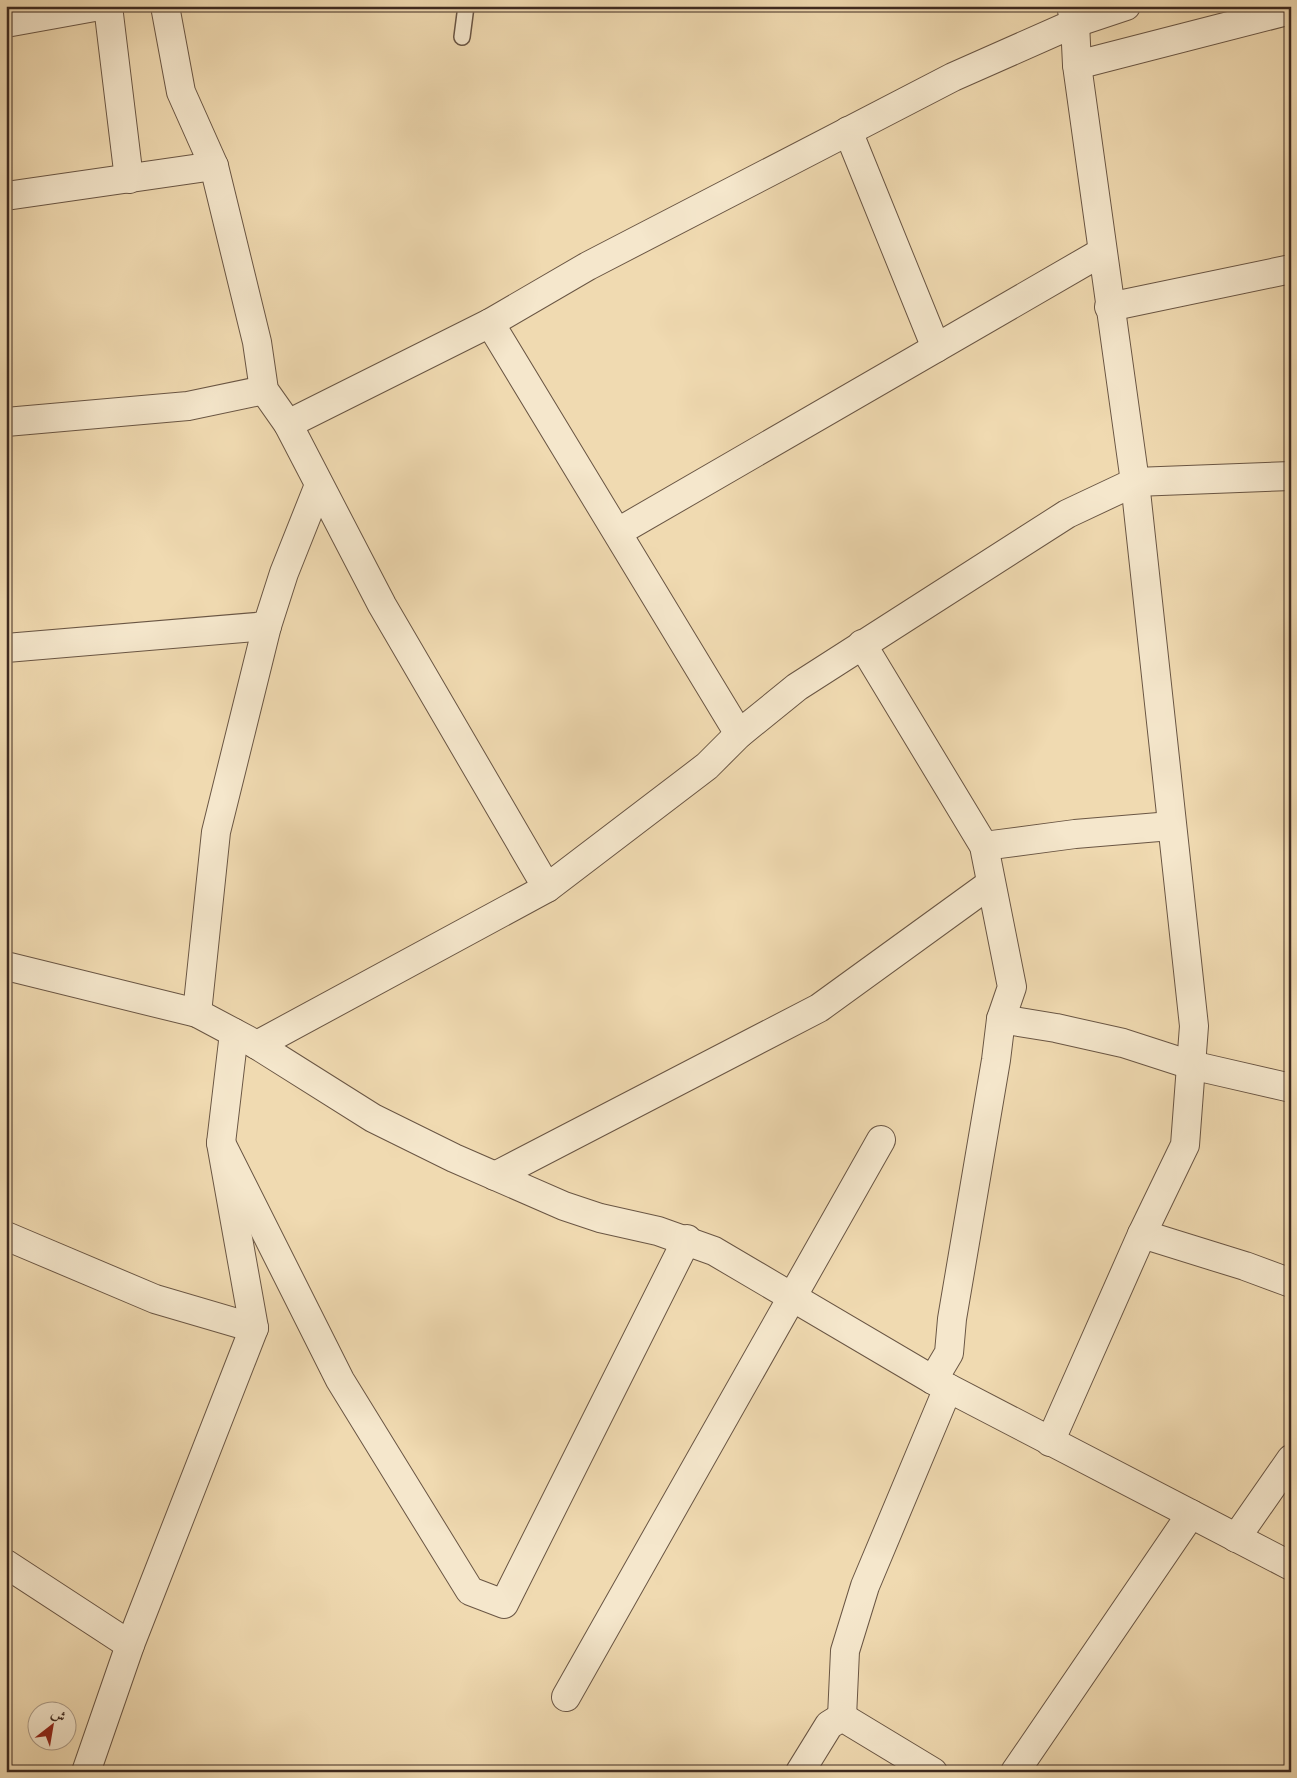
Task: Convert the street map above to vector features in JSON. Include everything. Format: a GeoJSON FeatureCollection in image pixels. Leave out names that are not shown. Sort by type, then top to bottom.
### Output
{"type":"FeatureCollection","features":[{"type":"Feature","properties":{"kind":"street"},"geometry":{"type":"LineString","coordinates":[[6,23],[100,6]]}},
{"type":"Feature","properties":{"kind":"street"},"geometry":{"type":"LineString","coordinates":[[108,6],[129,179]]}},
{"type":"Feature","properties":{"kind":"street"},"geometry":{"type":"LineString","coordinates":[[165,6],[181,92],[214,166],[256,342],[264,390],[288,424],[382,605],[547,888]]}},
{"type":"Feature","properties":{"kind":"street"},"geometry":{"type":"LineString","coordinates":[[288,424],[490,324],[588,266],[1073,15],[1126,6]]}},
{"type":"Feature","properties":{"kind":"street"},"geometry":{"type":"LineString","coordinates":[[1077,65],[1291,10]]}},
{"type":"Feature","properties":{"kind":"street"},"geometry":{"type":"LineString","coordinates":[[1050,1442],[1142,1234],[1185,1146],[1194,1026],[1134,482],[1077,65],[1073,15]]}},
{"type":"Feature","properties":{"kind":"street"},"geometry":{"type":"LineString","coordinates":[[848,131],[936,348]]}},
{"type":"Feature","properties":{"kind":"street"},"geometry":{"type":"LineString","coordinates":[[6,196],[214,166]]}},
{"type":"Feature","properties":{"kind":"street"},"geometry":{"type":"LineString","coordinates":[[618,532],[1102,252]]}},
{"type":"Feature","properties":{"kind":"street"},"geometry":{"type":"LineString","coordinates":[[1110,307],[1291,269]]}},
{"type":"Feature","properties":{"kind":"street"},"geometry":{"type":"LineString","coordinates":[[490,324],[739,734]]}},
{"type":"Feature","properties":{"kind":"street"},"geometry":{"type":"LineString","coordinates":[[6,422],[188,406],[264,390]]}},
{"type":"Feature","properties":{"kind":"street"},"geometry":{"type":"LineString","coordinates":[[86,1772],[130,1645],[254,1328],[221,1142],[246,1039],[547,888],[707,766],[739,734],[797,687],[1067,514],[1134,482],[1291,476]]}},
{"type":"Feature","properties":{"kind":"street"},"geometry":{"type":"LineString","coordinates":[[197,1013],[216,832],[267,626],[284,573],[319,485]]}},
{"type":"Feature","properties":{"kind":"street"},"geometry":{"type":"LineString","coordinates":[[6,648],[267,626]]}},
{"type":"Feature","properties":{"kind":"street"},"geometry":{"type":"LineString","coordinates":[[842,1717],[845,1651],[865,1586],[941,1384],[949,1353],[952,1319],[996,1060],[1001,1019],[1012,987],[990,884],[984,846],[862,644]]}},
{"type":"Feature","properties":{"kind":"street"},"geometry":{"type":"LineString","coordinates":[[984,846],[1075,834],[1171,826]]}},
{"type":"Feature","properties":{"kind":"street"},"geometry":{"type":"LineString","coordinates":[[495,1176],[818,1008],[990,884]]}},
{"type":"Feature","properties":{"kind":"street"},"geometry":{"type":"LineString","coordinates":[[6,966],[197,1013],[246,1039],[374,1118],[495,1176],[564,1206],[600,1218],[687,1239],[740,1265],[941,1384],[1291,1566]]}},
{"type":"Feature","properties":{"kind":"street"},"geometry":{"type":"LineString","coordinates":[[1001,1019],[1124,1043],[1191,1065],[1291,1088]]}},
{"type":"Feature","properties":{"kind":"street"},"geometry":{"type":"LineString","coordinates":[[566,1697],[881,1140]]}},
{"type":"Feature","properties":{"kind":"street"},"geometry":{"type":"LineString","coordinates":[[221,1142],[340,1380],[470,1591],[504,1604],[687,1239]]}},
{"type":"Feature","properties":{"kind":"street"},"geometry":{"type":"LineString","coordinates":[[1142,1234],[1245,1266],[1291,1283]]}},
{"type":"Feature","properties":{"kind":"street"},"geometry":{"type":"LineString","coordinates":[[6,1236],[155,1299],[254,1328]]}},
{"type":"Feature","properties":{"kind":"street"},"geometry":{"type":"LineString","coordinates":[[1236,1538],[1291,1458]]}},
{"type":"Feature","properties":{"kind":"street"},"geometry":{"type":"LineString","coordinates":[[1015,1772],[1191,1514]]}},
{"type":"Feature","properties":{"kind":"street"},"geometry":{"type":"LineString","coordinates":[[6,1564],[130,1645]]}},
{"type":"Feature","properties":{"kind":"street"},"geometry":{"type":"LineString","coordinates":[[800,1772],[829,1725],[842,1717]]}},
{"type":"Feature","properties":{"kind":"street"},"geometry":{"type":"LineString","coordinates":[[842,1717],[933,1772]]}},
{"type":"Feature","properties":{"kind":"lane"},"geometry":{"type":"LineString","coordinates":[[462,37],[466,6]]}}]}
